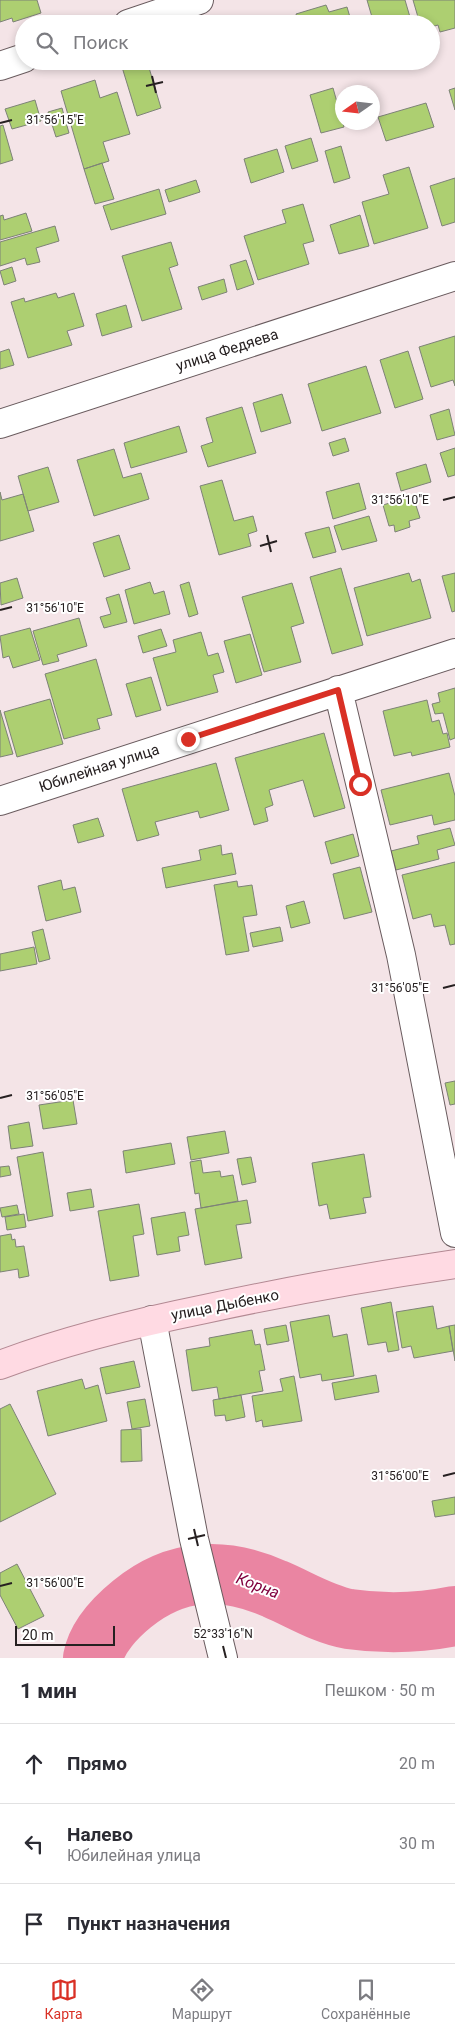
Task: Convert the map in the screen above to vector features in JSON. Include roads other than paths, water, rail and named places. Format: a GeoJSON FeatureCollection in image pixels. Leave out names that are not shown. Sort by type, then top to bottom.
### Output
{"type":"FeatureCollection","features":[{"type":"Feature","properties":{"kind":"main road","name":"улица Дыбенко"},"geometry":{"type":"LineString","coordinates":[[0,1365],[78,1340],[152,1320],[241,1301],[455,1264]]}},
{"type":"Feature","properties":{"kind":"street"},"geometry":{"type":"LineString","coordinates":[[155,15],[199,0]]}},
{"type":"Feature","properties":{"kind":"street"},"geometry":{"type":"LineString","coordinates":[[0,66],[15,61]]}},
{"type":"Feature","properties":{"kind":"street","name":"улица Федяева"},"geometry":{"type":"LineString","coordinates":[[0,424],[455,276]]}},
{"type":"Feature","properties":{"kind":"street","name":"Юбилейная улица"},"geometry":{"type":"LineString","coordinates":[[0,801],[455,652]]}},
{"type":"Feature","properties":{"kind":"street"},"geometry":{"type":"LineString","coordinates":[[338,690],[401,955],[455,1233]]}},
{"type":"Feature","properties":{"kind":"street"},"geometry":{"type":"LineString","coordinates":[[152,1320],[194,1539],[210,1610],[224,1658]]}},
{"type":"Feature","properties":{"kind":"waterway","name":"Корна"},"geometry":{"type":"LineString","coordinates":[[93,1658],[95,1650],[108,1628],[132,1604],[166,1583],[183,1577],[201,1574],[219,1574],[256,1582],[320,1610],[349,1619],[375,1622],[402,1622],[455,1616]]}}]}
